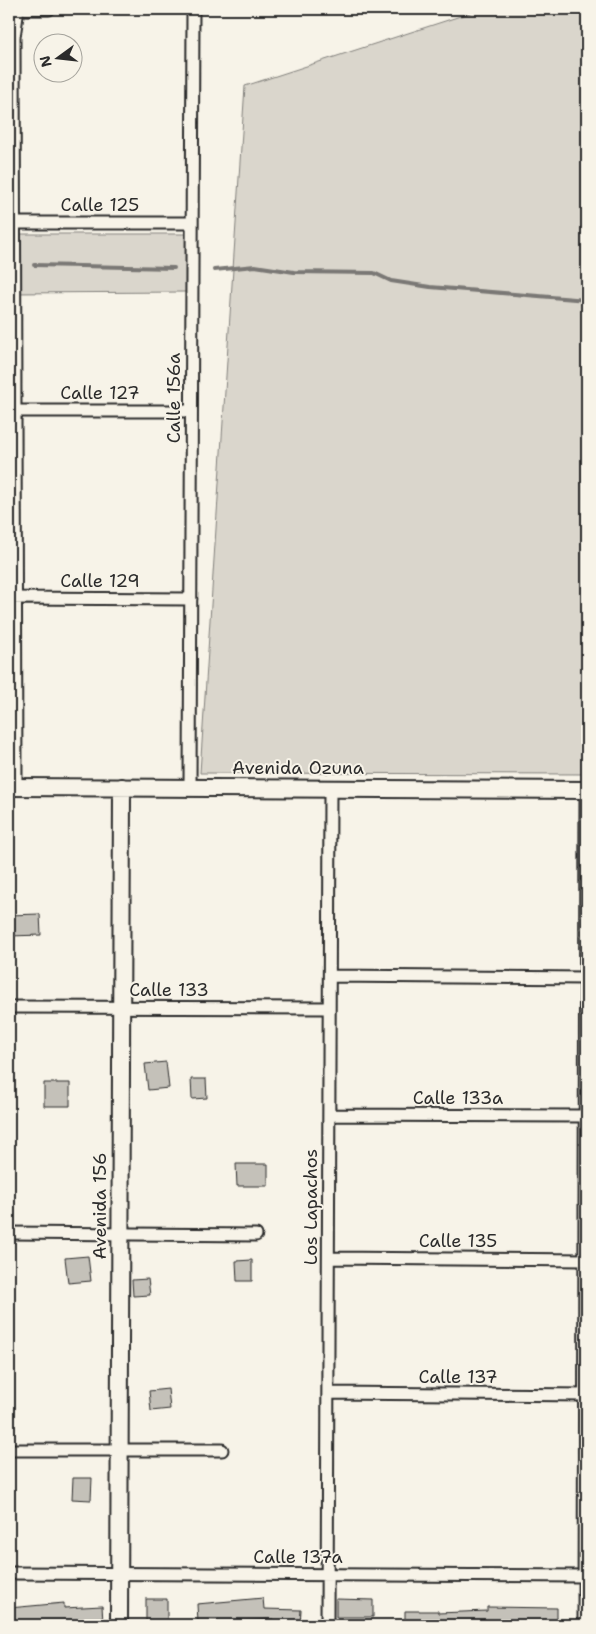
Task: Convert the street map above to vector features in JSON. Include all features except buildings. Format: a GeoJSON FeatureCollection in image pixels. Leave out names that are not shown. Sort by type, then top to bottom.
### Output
{"type":"FeatureCollection","features":[{"type":"Feature","properties":{"kind":"main road","name":"Avenida Ozuna"},"geometry":{"type":"LineString","coordinates":[[12,787],[587,790]]}},
{"type":"Feature","properties":{"kind":"main road","name":"Avenida 156"},"geometry":{"type":"LineString","coordinates":[[119,1625],[122,787]]}},
{"type":"Feature","properties":{"kind":"street"},"geometry":{"type":"LineString","coordinates":[[12,787],[11,223],[14,37],[18,9]]}},
{"type":"Feature","properties":{"kind":"street"},"geometry":{"type":"LineString","coordinates":[[26,9],[49,9]]}},
{"type":"Feature","properties":{"kind":"street","name":"Calle 156a"},"geometry":{"type":"LineString","coordinates":[[190,788],[193,9]]}},
{"type":"Feature","properties":{"kind":"street","name":"Calle 125"},"geometry":{"type":"LineString","coordinates":[[11,223],[192,223]]}},
{"type":"Feature","properties":{"kind":"street","name":"Calle 127"},"geometry":{"type":"LineString","coordinates":[[12,410],[191,411]]}},
{"type":"Feature","properties":{"kind":"street","name":"Calle 129"},"geometry":{"type":"LineString","coordinates":[[12,598],[191,599]]}},
{"type":"Feature","properties":{"kind":"street","name":"Los Lapachos"},"geometry":{"type":"LineString","coordinates":[[327,1625],[330,788]]}},
{"type":"Feature","properties":{"kind":"street"},"geometry":{"type":"LineString","coordinates":[[584,1625],[586,1576],[587,790]]}},
{"type":"Feature","properties":{"kind":"street"},"geometry":{"type":"LineString","coordinates":[[330,976],[586,978]]}},
{"type":"Feature","properties":{"kind":"street","name":"Calle 133"},"geometry":{"type":"LineString","coordinates":[[9,1006],[329,1008]]}},
{"type":"Feature","properties":{"kind":"street","name":"Calle 133a"},"geometry":{"type":"LineString","coordinates":[[329,1115],[586,1116]]}},
{"type":"Feature","properties":{"kind":"street"},"geometry":{"type":"LineString","coordinates":[[9,1233],[256,1235]]}},
{"type":"Feature","properties":{"kind":"street","name":"Calle 135"},"geometry":{"type":"LineString","coordinates":[[329,1258],[586,1260]]}},
{"type":"Feature","properties":{"kind":"street","name":"Calle 137"},"geometry":{"type":"LineString","coordinates":[[328,1394],[586,1395]]}},
{"type":"Feature","properties":{"kind":"street"},"geometry":{"type":"LineString","coordinates":[[9,1450],[222,1450]]}},
{"type":"Feature","properties":{"kind":"street","name":"Calle 137a"},"geometry":{"type":"LineString","coordinates":[[9,1573],[586,1576]]}},
{"type":"Feature","properties":{"kind":"shaded area"},"geometry":{"type":"Polygon","coordinates":[[[482,9],[587,9],[587,774],[200,773],[245,86],[482,9]]]}},
{"type":"Feature","properties":{"kind":"shaded area"},"geometry":{"type":"Polygon","coordinates":[[[9,234],[186,234],[186,292],[9,293],[9,234]]]}},
{"type":"Feature","properties":{"kind":"waterway"},"geometry":{"type":"LineString","coordinates":[[34,265],[174,268]]}},
{"type":"Feature","properties":{"kind":"waterway"},"geometry":{"type":"LineString","coordinates":[[214,270],[255,266],[294,272],[374,273],[391,281],[430,287],[587,300]]}}]}
